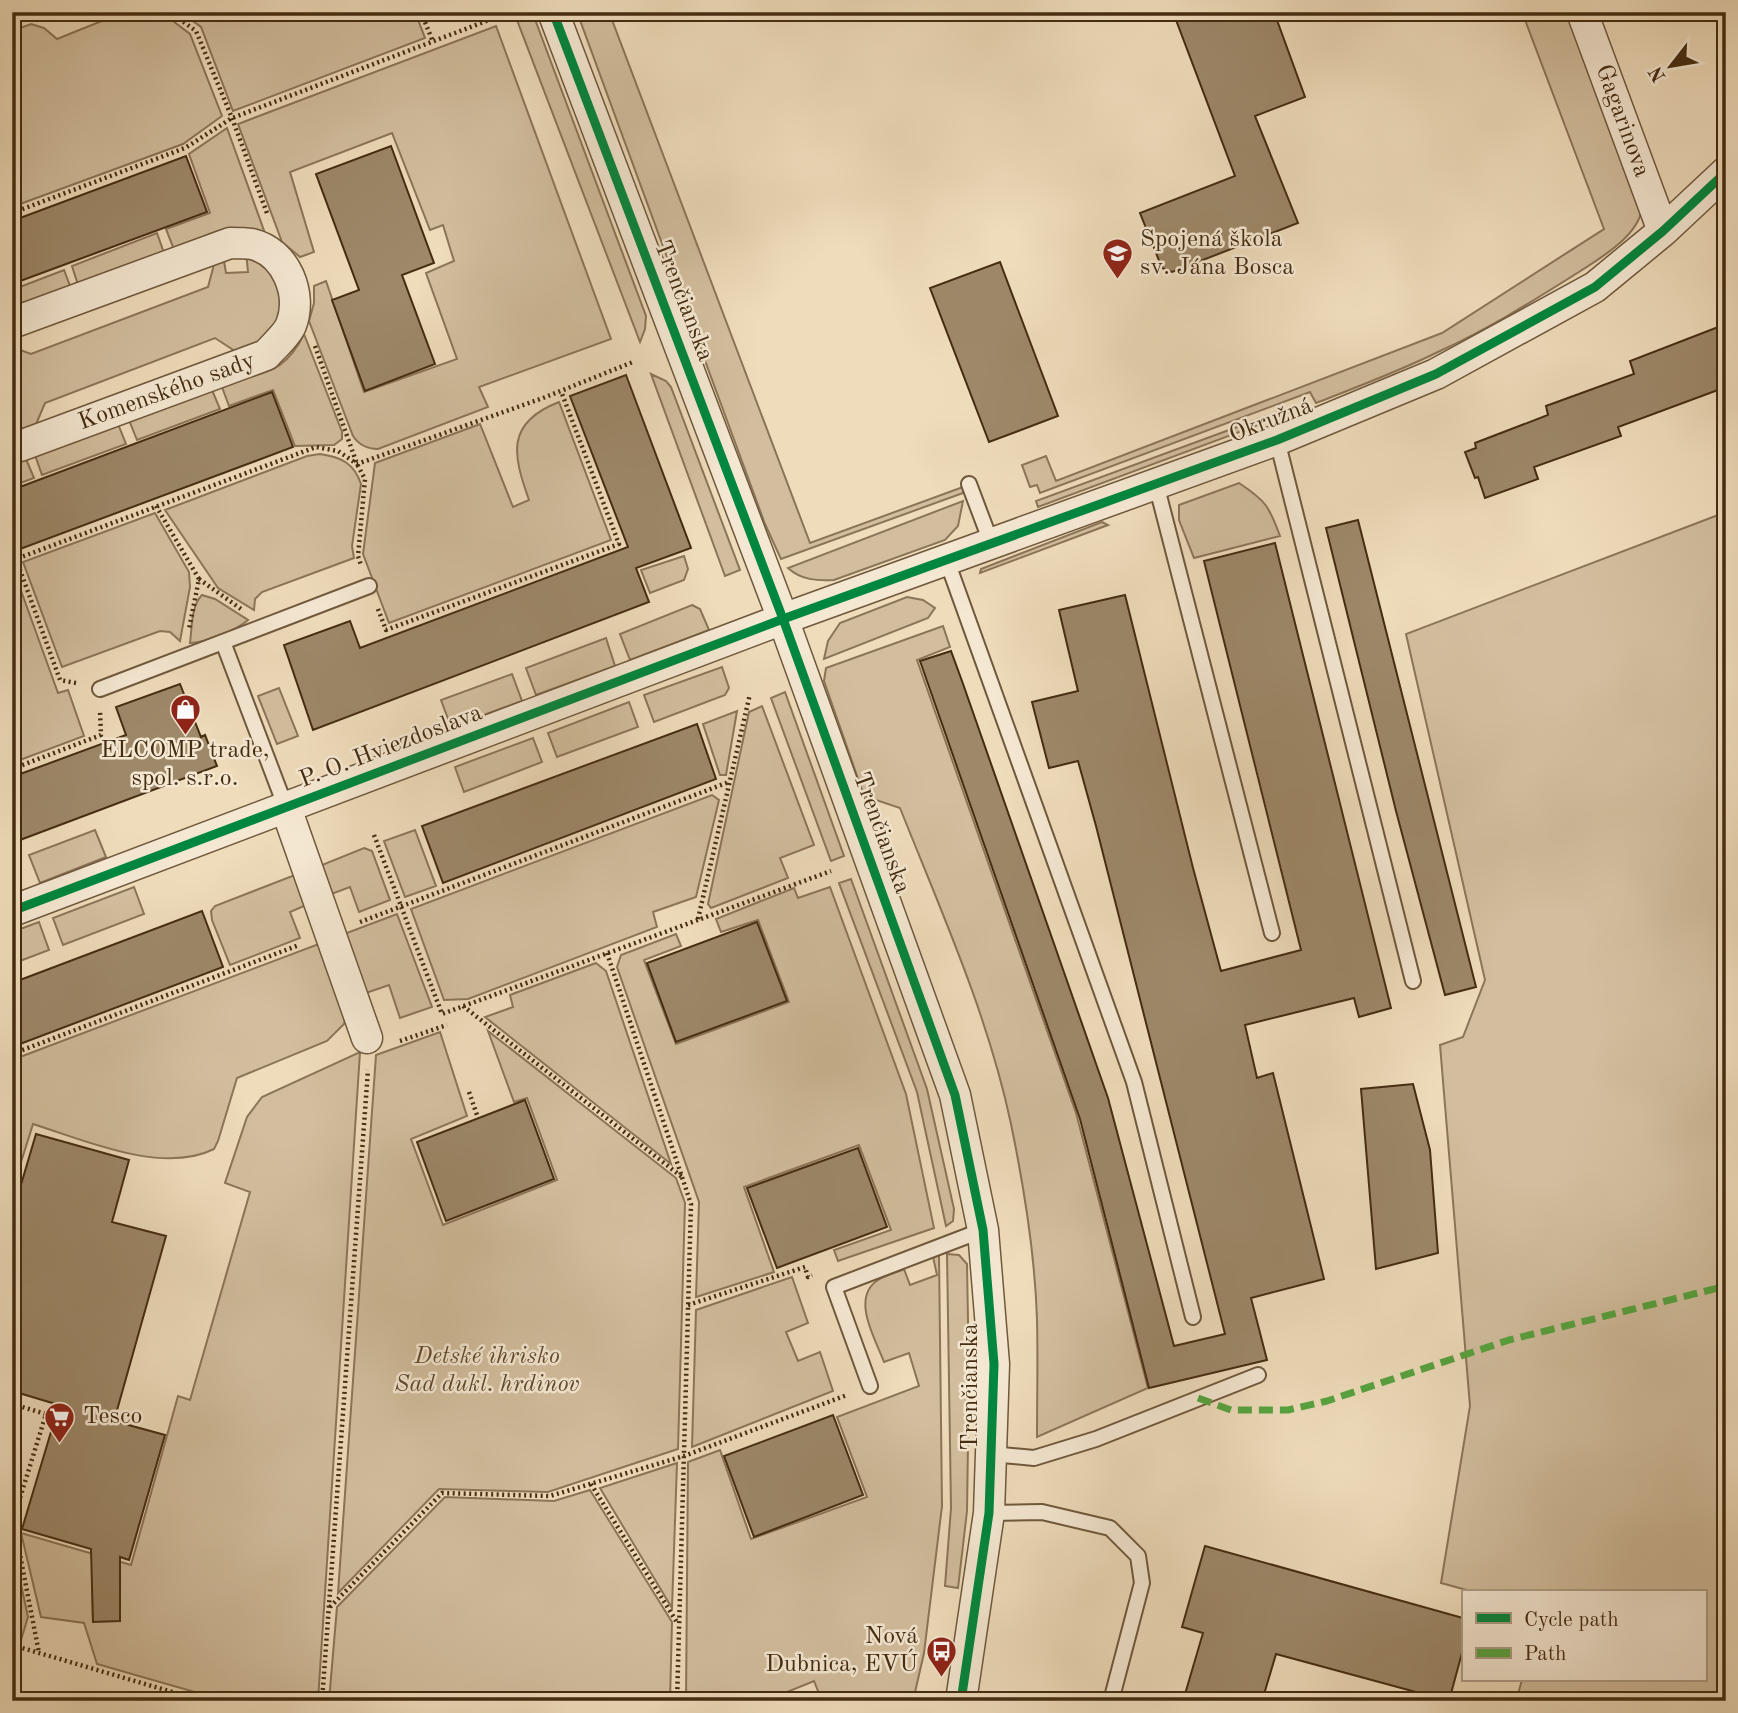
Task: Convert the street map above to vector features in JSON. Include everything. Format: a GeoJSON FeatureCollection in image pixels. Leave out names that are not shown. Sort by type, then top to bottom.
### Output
{"type":"FeatureCollection","features":[{"type":"Feature","properties":{"kind":"street","name":"Trenčianska"},"geometry":{"type":"LineString","coordinates":[[552,12],[783,619],[955,1095],[983,1230],[994,1364],[989,1513],[961,1701]]}},
{"type":"Feature","properties":{"kind":"street","name":"Gagarinova"},"geometry":{"type":"LineString","coordinates":[[1583,16],[1663,231]]}},
{"type":"Feature","properties":{"kind":"street","name":"Okružná"},"geometry":{"type":"LineString","coordinates":[[783,619],[1277,440],[1436,374],[1595,287],[1663,231],[1726,172]]}},
{"type":"Feature","properties":{"kind":"street","name":"Komenského sady"},"geometry":{"type":"LineString","coordinates":[[12,323],[230,243],[254,245],[279,258],[291,279],[295,299],[291,326],[267,355],[20,446],[12,445]]}},
{"type":"Feature","properties":{"kind":"street","name":"P. O. Hviezdoslava"},"geometry":{"type":"LineString","coordinates":[[12,911],[783,619]]}},
{"type":"Feature","properties":{"kind":"street","name":"P. O. Hviezdoslava"},"geometry":{"type":"LineString","coordinates":[[286,808],[329,934],[376,1049]]}},
{"type":"Feature","properties":{"kind":"lane"},"geometry":{"type":"LineString","coordinates":[[12,16],[23,12]]}},
{"type":"Feature","properties":{"kind":"lane"},"geometry":{"type":"LineString","coordinates":[[1277,440],[1412,981]]}},
{"type":"Feature","properties":{"kind":"lane"},"geometry":{"type":"LineString","coordinates":[[969,484],[992,545]]}},
{"type":"Feature","properties":{"kind":"lane"},"geometry":{"type":"LineString","coordinates":[[1156,484],[1272,933]]}},
{"type":"Feature","properties":{"kind":"lane"},"geometry":{"type":"LineString","coordinates":[[947,561],[1134,1083],[1193,1317]]}},
{"type":"Feature","properties":{"kind":"lane"},"geometry":{"type":"LineString","coordinates":[[100,689],[369,586]]}},
{"type":"Feature","properties":{"kind":"lane"},"geometry":{"type":"LineString","coordinates":[[223,642],[286,808]]}},
{"type":"Feature","properties":{"kind":"lane"},"geometry":{"type":"LineString","coordinates":[[870,1386],[834,1287],[983,1230]]}},
{"type":"Feature","properties":{"kind":"lane"},"geometry":{"type":"LineString","coordinates":[[991,1454],[1034,1458],[1083,1443],[1258,1375]]}},
{"type":"Feature","properties":{"kind":"lane"},"geometry":{"type":"LineString","coordinates":[[989,1513],[1042,1512],[1110,1528],[1138,1556],[1142,1583],[1111,1701]]}},
{"type":"Feature","properties":{"kind":"path"},"geometry":{"type":"LineString","coordinates":[[421,12],[432,41]]}},
{"type":"Feature","properties":{"kind":"path"},"geometry":{"type":"LineString","coordinates":[[12,213],[185,148],[232,118],[510,12]]}},
{"type":"Feature","properties":{"kind":"path"},"geometry":{"type":"LineString","coordinates":[[16,559],[316,447],[338,451],[357,464],[561,391],[633,362]]}},
{"type":"Feature","properties":{"kind":"path"},"geometry":{"type":"LineString","coordinates":[[369,586],[386,629],[618,544],[561,391]]}},
{"type":"Feature","properties":{"kind":"path"},"geometry":{"type":"LineString","coordinates":[[156,506],[199,579],[265,626]]}},
{"type":"Feature","properties":{"kind":"path"},"geometry":{"type":"LineString","coordinates":[[12,551],[60,680],[100,689],[101,735],[12,769]]}},
{"type":"Feature","properties":{"kind":"path"},"geometry":{"type":"LineString","coordinates":[[184,657],[199,579]]}},
{"type":"Feature","properties":{"kind":"path"},"geometry":{"type":"LineString","coordinates":[[698,920],[750,694]]}},
{"type":"Feature","properties":{"kind":"path"},"geometry":{"type":"LineString","coordinates":[[12,1054],[729,782]]}},
{"type":"Feature","properties":{"kind":"path"},"geometry":{"type":"LineString","coordinates":[[374,835],[442,1014],[831,871]]}},
{"type":"Feature","properties":{"kind":"path"},"geometry":{"type":"LineString","coordinates":[[607,953],[691,1204],[677,1701]]}},
{"type":"Feature","properties":{"kind":"path"},"geometry":{"type":"LineString","coordinates":[[463,1006],[682,1177]]}},
{"type":"Feature","properties":{"kind":"path"},"geometry":{"type":"LineString","coordinates":[[322,1701],[376,1049],[447,1025]]}},
{"type":"Feature","properties":{"kind":"path"},"geometry":{"type":"LineString","coordinates":[[469,1092],[478,1118]]}},
{"type":"Feature","properties":{"kind":"path"},"geometry":{"type":"LineString","coordinates":[[330,1607],[442,1493],[550,1496],[684,1456],[870,1386]]}},
{"type":"Feature","properties":{"kind":"path"},"geometry":{"type":"LineString","coordinates":[[12,1404],[46,1414],[13,1524],[39,1653]]}},
{"type":"Feature","properties":{"kind":"path"},"geometry":{"type":"LineString","coordinates":[[592,1484],[679,1625]]}},
{"type":"Feature","properties":{"kind":"path"},"geometry":{"type":"LineString","coordinates":[[12,1645],[203,1701]]}},
{"type":"Feature","properties":{"kind":"green space"},"geometry":{"type":"Polygon","coordinates":[[[124,12],[161,12],[190,34],[222,116],[183,144],[12,207],[12,31],[31,24],[44,28],[57,39],[124,12]]]}},
{"type":"Feature","properties":{"kind":"green space"},"geometry":{"type":"Polygon","coordinates":[[[180,12],[415,12],[425,38],[233,111],[201,27],[180,12]]]}},
{"type":"Feature","properties":{"kind":"green space"},"geometry":{"type":"Polygon","coordinates":[[[577,12],[609,12],[810,543],[963,487],[963,493],[781,559],[765,524],[577,12]]]}},
{"type":"Feature","properties":{"kind":"green space"},"geometry":{"type":"Polygon","coordinates":[[[1522,12],[1573,12],[1641,213],[1637,223],[1622,241],[1591,264],[1507,316],[1394,372],[1316,403],[1310,392],[1040,493],[1037,485],[1030,487],[1022,465],[1046,456],[1056,481],[1442,333],[1604,229],[1522,12]]]}},
{"type":"Feature","properties":{"kind":"green space"},"geometry":{"type":"Polygon","coordinates":[[[533,14],[646,316],[640,342],[517,20],[533,14]]]}},
{"type":"Feature","properties":{"kind":"green space"},"geometry":{"type":"Polygon","coordinates":[[[496,26],[611,339],[479,387],[488,407],[378,449],[367,447],[353,436],[309,321],[314,303],[314,286],[326,281],[364,392],[457,359],[426,273],[454,261],[443,225],[430,230],[392,133],[290,172],[314,252],[300,257],[282,242],[238,124],[496,26]]]}},
{"type":"Feature","properties":{"kind":"green space"},"geometry":{"type":"Polygon","coordinates":[[[227,128],[266,236],[253,231],[229,229],[208,235],[175,252],[166,229],[210,213],[189,154],[227,128]]]}},
{"type":"Feature","properties":{"kind":"green space"},"geometry":{"type":"Polygon","coordinates":[[[157,233],[165,256],[79,288],[72,266],[157,233]]]}},
{"type":"Feature","properties":{"kind":"green space"},"geometry":{"type":"Polygon","coordinates":[[[246,252],[277,273],[285,317],[244,357],[215,338],[45,403],[31,436],[12,437],[12,347],[31,354],[208,287],[216,257],[223,255],[226,273],[248,272],[246,252]]]}},
{"type":"Feature","properties":{"kind":"green space"},"geometry":{"type":"Polygon","coordinates":[[[64,270],[72,291],[12,314],[12,290],[64,270]]]}},
{"type":"Feature","properties":{"kind":"green space"},"geometry":{"type":"Polygon","coordinates":[[[304,334],[342,432],[342,439],[334,445],[295,446],[273,390],[229,406],[222,387],[278,366],[296,348],[304,334]]]}},
{"type":"Feature","properties":{"kind":"green space"},"geometry":{"type":"Polygon","coordinates":[[[651,374],[666,381],[671,387],[740,570],[725,576],[651,374]]]}},
{"type":"Feature","properties":{"kind":"green space"},"geometry":{"type":"Polygon","coordinates":[[[212,390],[220,409],[137,440],[129,420],[212,390]]]}},
{"type":"Feature","properties":{"kind":"green space"},"geometry":{"type":"Polygon","coordinates":[[[559,402],[611,540],[389,623],[363,554],[375,463],[480,424],[513,507],[529,500],[517,455],[522,430],[529,420],[542,410],[559,402]]]}},
{"type":"Feature","properties":{"kind":"green space"},"geometry":{"type":"Polygon","coordinates":[[[1286,409],[1290,413],[1038,507],[1036,501],[1286,409]]]}},
{"type":"Feature","properties":{"kind":"green space"},"geometry":{"type":"Polygon","coordinates":[[[118,424],[126,444],[42,475],[35,455],[118,424]]]}},
{"type":"Feature","properties":{"kind":"green space"},"geometry":{"type":"Polygon","coordinates":[[[320,454],[346,462],[355,471],[361,484],[352,546],[354,558],[262,592],[255,599],[254,610],[218,588],[165,510],[307,456],[320,454]]]}},
{"type":"Feature","properties":{"kind":"green space"},"geometry":{"type":"Polygon","coordinates":[[[12,457],[26,459],[34,478],[12,486],[12,457]]]}},
{"type":"Feature","properties":{"kind":"green space"},"geometry":{"type":"Polygon","coordinates":[[[1239,483],[1266,505],[1280,536],[1194,558],[1179,520],[1179,505],[1239,483]]]}},
{"type":"Feature","properties":{"kind":"green space"},"geometry":{"type":"Polygon","coordinates":[[[963,501],[958,526],[945,540],[834,580],[809,579],[788,568],[963,501]]]}},
{"type":"Feature","properties":{"kind":"green space"},"geometry":{"type":"Polygon","coordinates":[[[1726,512],[1726,1701],[1516,1701],[1521,1682],[1706,1682],[1706,1590],[1467,1590],[1441,1583],[1470,1406],[1440,1045],[1463,1037],[1485,980],[1406,634],[1726,512]]]}},
{"type":"Feature","properties":{"kind":"green space"},"geometry":{"type":"Polygon","coordinates":[[[155,513],[189,572],[190,587],[180,641],[170,632],[160,631],[62,667],[23,562],[155,513]]]}},
{"type":"Feature","properties":{"kind":"green space"},"geometry":{"type":"Polygon","coordinates":[[[1102,522],[1108,525],[980,573],[981,569],[1102,522]]]}},
{"type":"Feature","properties":{"kind":"green space"},"geometry":{"type":"Polygon","coordinates":[[[684,556],[688,569],[684,580],[650,593],[641,570],[684,556]]]}},
{"type":"Feature","properties":{"kind":"green space"},"geometry":{"type":"Polygon","coordinates":[[[15,574],[58,693],[68,690],[84,736],[12,763],[12,577],[15,574]]]}},
{"type":"Feature","properties":{"kind":"green space"},"geometry":{"type":"Polygon","coordinates":[[[202,595],[215,599],[248,620],[220,635],[190,643],[194,611],[202,595]]]}},
{"type":"Feature","properties":{"kind":"green space"},"geometry":{"type":"Polygon","coordinates":[[[907,597],[923,600],[935,608],[928,618],[824,659],[828,641],[840,623],[907,597]]]}},
{"type":"Feature","properties":{"kind":"green space"},"geometry":{"type":"Polygon","coordinates":[[[692,605],[700,609],[709,630],[630,660],[620,634],[692,605]]]}},
{"type":"Feature","properties":{"kind":"green space"},"geometry":{"type":"Polygon","coordinates":[[[943,626],[950,647],[917,660],[1076,1113],[1148,1388],[1037,1437],[1034,1270],[1011,1124],[990,1043],[977,1003],[900,808],[864,796],[824,681],[826,668],[943,626]]]}},
{"type":"Feature","properties":{"kind":"green space"},"geometry":{"type":"Polygon","coordinates":[[[606,638],[615,666],[536,695],[526,668],[606,638]]]}},
{"type":"Feature","properties":{"kind":"green space"},"geometry":{"type":"Polygon","coordinates":[[[722,667],[729,688],[725,695],[654,722],[644,695],[722,667]]]}},
{"type":"Feature","properties":{"kind":"green space"},"geometry":{"type":"Polygon","coordinates":[[[512,674],[522,701],[451,727],[441,700],[512,674]]]}},
{"type":"Feature","properties":{"kind":"green space"},"geometry":{"type":"Polygon","coordinates":[[[279,688],[298,736],[277,744],[258,696],[279,688]]]}},
{"type":"Feature","properties":{"kind":"green space"},"geometry":{"type":"Polygon","coordinates":[[[785,692],[844,856],[831,861],[771,698],[785,692]]]}},
{"type":"Feature","properties":{"kind":"green space"},"geometry":{"type":"Polygon","coordinates":[[[629,702],[638,727],[557,757],[548,733],[629,702]]]}},
{"type":"Feature","properties":{"kind":"green space"},"geometry":{"type":"Polygon","coordinates":[[[762,706],[814,845],[780,858],[788,878],[711,908],[708,904],[749,712],[762,706]]]}},
{"type":"Feature","properties":{"kind":"green space"},"geometry":{"type":"Polygon","coordinates":[[[737,711],[726,775],[720,775],[703,724],[737,711]]]}},
{"type":"Feature","properties":{"kind":"green space"},"geometry":{"type":"Polygon","coordinates":[[[533,738],[542,762],[464,792],[455,767],[533,738]]]}},
{"type":"Feature","properties":{"kind":"green space"},"geometry":{"type":"Polygon","coordinates":[[[712,795],[719,800],[696,897],[653,912],[657,927],[468,999],[444,1000],[411,909],[712,795]]]}},
{"type":"Feature","properties":{"kind":"green space"},"geometry":{"type":"Polygon","coordinates":[[[95,830],[106,857],[40,883],[29,855],[95,830]]]}},
{"type":"Feature","properties":{"kind":"green space"},"geometry":{"type":"Polygon","coordinates":[[[415,830],[436,886],[405,897],[384,841],[415,830]]]}},
{"type":"Feature","properties":{"kind":"green space"},"geometry":{"type":"Polygon","coordinates":[[[364,848],[372,851],[390,900],[359,912],[350,887],[326,896],[317,867],[364,848]]]}},
{"type":"Feature","properties":{"kind":"green space"},"geometry":{"type":"Polygon","coordinates":[[[300,873],[311,903],[290,912],[300,938],[230,965],[211,911],[215,906],[300,873]]]}},
{"type":"Feature","properties":{"kind":"green space"},"geometry":{"type":"Polygon","coordinates":[[[851,879],[927,1089],[954,1209],[953,1221],[946,1226],[917,1092],[839,883],[851,879]]]}},
{"type":"Feature","properties":{"kind":"green space"},"geometry":{"type":"Polygon","coordinates":[[[134,887],[144,914],[63,945],[53,918],[134,887]]]}},
{"type":"Feature","properties":{"kind":"green space"},"geometry":{"type":"Polygon","coordinates":[[[830,887],[906,1094],[934,1228],[838,1261],[834,1250],[891,1230],[859,1145],[744,1187],[774,1272],[696,1297],[699,1202],[617,967],[621,955],[676,934],[681,946],[644,960],[676,1044],[789,1002],[758,920],[721,932],[716,919],[794,888],[798,898],[830,887]]]}},
{"type":"Feature","properties":{"kind":"green space"},"geometry":{"type":"Polygon","coordinates":[[[397,914],[432,1007],[400,1018],[389,985],[366,993],[344,934],[397,914]]]}},
{"type":"Feature","properties":{"kind":"green space"},"geometry":{"type":"Polygon","coordinates":[[[39,922],[49,950],[12,964],[12,932],[39,922]]]}},
{"type":"Feature","properties":{"kind":"green space"},"geometry":{"type":"Polygon","coordinates":[[[324,942],[347,1013],[344,1024],[327,1041],[237,1078],[214,1149],[193,1156],[147,1157],[99,1146],[33,1124],[12,1191],[12,1060],[324,942]]]}},
{"type":"Feature","properties":{"kind":"green space"},"geometry":{"type":"Polygon","coordinates":[[[596,963],[606,971],[671,1164],[485,1017],[513,1007],[510,995],[596,963]]]}},
{"type":"Feature","properties":{"kind":"green space","name":"Detské ihrisko Sad dukl. hrdinov"},"geometry":{"type":"Polygon","coordinates":[[[488,1031],[676,1178],[685,1203],[678,1449],[548,1492],[439,1489],[338,1593],[376,1055],[440,1032],[467,1116],[411,1139],[443,1225],[557,1180],[527,1098],[514,1102],[488,1031]]]}},
{"type":"Feature","properties":{"kind":"green space"},"geometry":{"type":"Polygon","coordinates":[[[360,1052],[318,1701],[226,1701],[97,1664],[84,1623],[41,1617],[21,1533],[131,1565],[178,1396],[190,1400],[250,1192],[225,1183],[247,1117],[262,1097],[360,1052]],[[92,1587],[93,1621],[119,1621],[120,1587],[92,1587]]]}},
{"type":"Feature","properties":{"kind":"green space"},"geometry":{"type":"Polygon","coordinates":[[[947,1254],[959,1255],[967,1264],[967,1511],[958,1588],[945,1586],[951,1508],[947,1254]]]}},
{"type":"Feature","properties":{"kind":"green space"},"geometry":{"type":"Polygon","coordinates":[[[939,1255],[942,1506],[924,1653],[913,1701],[822,1701],[814,1681],[765,1701],[686,1701],[688,1462],[720,1450],[751,1539],[867,1497],[837,1417],[919,1386],[909,1353],[884,1362],[871,1331],[865,1308],[866,1297],[878,1280],[904,1269],[910,1285],[937,1275],[933,1257],[939,1255]]]}},
{"type":"Feature","properties":{"kind":"green space"},"geometry":{"type":"Polygon","coordinates":[[[792,1277],[808,1323],[786,1332],[798,1361],[820,1352],[833,1391],[692,1447],[696,1310],[792,1277]]]}},
{"type":"Feature","properties":{"kind":"green space"},"geometry":{"type":"Polygon","coordinates":[[[677,1463],[672,1608],[600,1488],[677,1463]]]}},
{"type":"Feature","properties":{"kind":"green space"},"geometry":{"type":"Polygon","coordinates":[[[590,1490],[672,1622],[670,1701],[329,1701],[337,1607],[445,1497],[554,1501],[590,1490]]]}},
{"type":"Feature","properties":{"kind":"green space"},"geometry":{"type":"Polygon","coordinates":[[[12,1542],[28,1617],[21,1640],[12,1638],[12,1542]]]}},
{"type":"Feature","properties":{"kind":"building"},"geometry":{"type":"Polygon","coordinates":[[[1173,12],[1274,12],[1305,97],[1255,116],[1298,223],[1172,272],[1162,268],[1140,213],[1235,176],[1173,12]]]}},
{"type":"Feature","properties":{"kind":"building"},"geometry":{"type":"Polygon","coordinates":[[[391,146],[434,263],[402,275],[435,364],[365,391],[332,300],[359,290],[316,174],[391,146]]]}},
{"type":"Feature","properties":{"kind":"building"},"geometry":{"type":"Polygon","coordinates":[[[186,156],[207,212],[12,284],[12,221],[186,156]]]}},
{"type":"Feature","properties":{"kind":"building"},"geometry":{"type":"Polygon","coordinates":[[[1000,262],[1058,416],[989,442],[930,288],[1000,262]]]}},
{"type":"Feature","properties":{"kind":"building"},"geometry":{"type":"Polygon","coordinates":[[[1726,324],[1726,387],[1618,427],[1621,436],[1534,467],[1538,479],[1485,498],[1465,452],[1476,448],[1475,443],[1548,415],[1546,406],[1634,374],[1630,361],[1726,324]]]}},
{"type":"Feature","properties":{"kind":"building"},"geometry":{"type":"Polygon","coordinates":[[[626,375],[691,548],[636,568],[649,602],[313,730],[284,645],[350,621],[360,648],[628,547],[570,396],[626,375]]]}},
{"type":"Feature","properties":{"kind":"building"},"geometry":{"type":"Polygon","coordinates":[[[272,392],[293,447],[12,552],[12,490],[272,392]]]}},
{"type":"Feature","properties":{"kind":"building"},"geometry":{"type":"Polygon","coordinates":[[[1358,520],[1476,987],[1445,995],[1326,528],[1358,520]]]}},
{"type":"Feature","properties":{"kind":"building"},"geometry":{"type":"Polygon","coordinates":[[[1275,543],[1391,1008],[1359,1017],[1354,998],[1245,1025],[1257,1078],[1273,1073],[1324,1279],[1251,1298],[1267,1360],[1149,1388],[1080,1119],[920,661],[951,651],[1108,1098],[1174,1346],[1225,1334],[1078,761],[1049,768],[1032,702],[1078,691],[1059,610],[1125,595],[1221,971],[1301,950],[1204,561],[1275,543]]]}},
{"type":"Feature","properties":{"kind":"building"},"geometry":{"type":"Polygon","coordinates":[[[180,684],[201,737],[205,735],[217,766],[12,843],[12,777],[126,735],[116,707],[180,684]]]}},
{"type":"Feature","properties":{"kind":"building"},"geometry":{"type":"Polygon","coordinates":[[[697,724],[716,779],[443,883],[422,826],[697,724]]]}},
{"type":"Feature","properties":{"kind":"building"},"geometry":{"type":"Polygon","coordinates":[[[202,911],[223,967],[12,1047],[12,983],[202,911]]]}},
{"type":"Feature","properties":{"kind":"building"},"geometry":{"type":"Polygon","coordinates":[[[757,922],[787,1001],[676,1042],[647,963],[757,922]]]}},
{"type":"Feature","properties":{"kind":"building"},"geometry":{"type":"Polygon","coordinates":[[[1413,1084],[1430,1150],[1438,1253],[1376,1269],[1361,1089],[1413,1084]]]}},
{"type":"Feature","properties":{"kind":"building"},"geometry":{"type":"Polygon","coordinates":[[[525,1100],[554,1179],[446,1221],[417,1142],[525,1100]]]}},
{"type":"Feature","properties":{"kind":"building"},"geometry":{"type":"Polygon","coordinates":[[[36,1134],[129,1160],[112,1222],[166,1236],[114,1421],[165,1435],[129,1560],[120,1557],[120,1621],[93,1622],[91,1549],[22,1529],[59,1405],[12,1391],[12,1215],[36,1134]]]}},
{"type":"Feature","properties":{"kind":"building"},"geometry":{"type":"Polygon","coordinates":[[[858,1148],[887,1227],[777,1268],[747,1188],[858,1148]]]}},
{"type":"Feature","properties":{"kind":"building"},"geometry":{"type":"Polygon","coordinates":[[[833,1415],[863,1495],[754,1537],[724,1456],[833,1415]]]}},
{"type":"Feature","properties":{"kind":"building"},"geometry":{"type":"Polygon","coordinates":[[[1205,1546],[1462,1618],[1462,1653],[1449,1701],[1276,1654],[1262,1701],[1183,1701],[1203,1633],[1182,1627],[1205,1546]]]}},
{"type":"Feature","properties":{"kind":"marked path"},"geometry":{"type":"LineString","coordinates":[[1198,1398],[1231,1410],[1288,1410],[1327,1401],[1509,1340],[1726,1286]]}},
{"type":"Feature","properties":{"kind":"cycle path"},"geometry":{"type":"LineString","coordinates":[[553,12],[783,619],[955,1095],[983,1230],[994,1364],[989,1513],[961,1701]]}},
{"type":"Feature","properties":{"kind":"cycle path"},"geometry":{"type":"LineString","coordinates":[[12,911],[783,619],[1277,440],[1436,374],[1595,287],[1663,231],[1726,172]]}},
{"type":"Feature","properties":{"kind":"place","name":"Spojená škola sv. Jána Bosca"},"geometry":{"type":"Point","coordinates":[1117,281]}},
{"type":"Feature","properties":{"kind":"place","name":"ELCOMP trade, spol. s.r.o."},"geometry":{"type":"Point","coordinates":[185,736]}},
{"type":"Feature","properties":{"kind":"place","name":"Tesco"},"geometry":{"type":"Point","coordinates":[60,1444]}},
{"type":"Feature","properties":{"kind":"place","name":"Nová Dubnica, EVÚ"},"geometry":{"type":"Point","coordinates":[941,1678]}}]}
